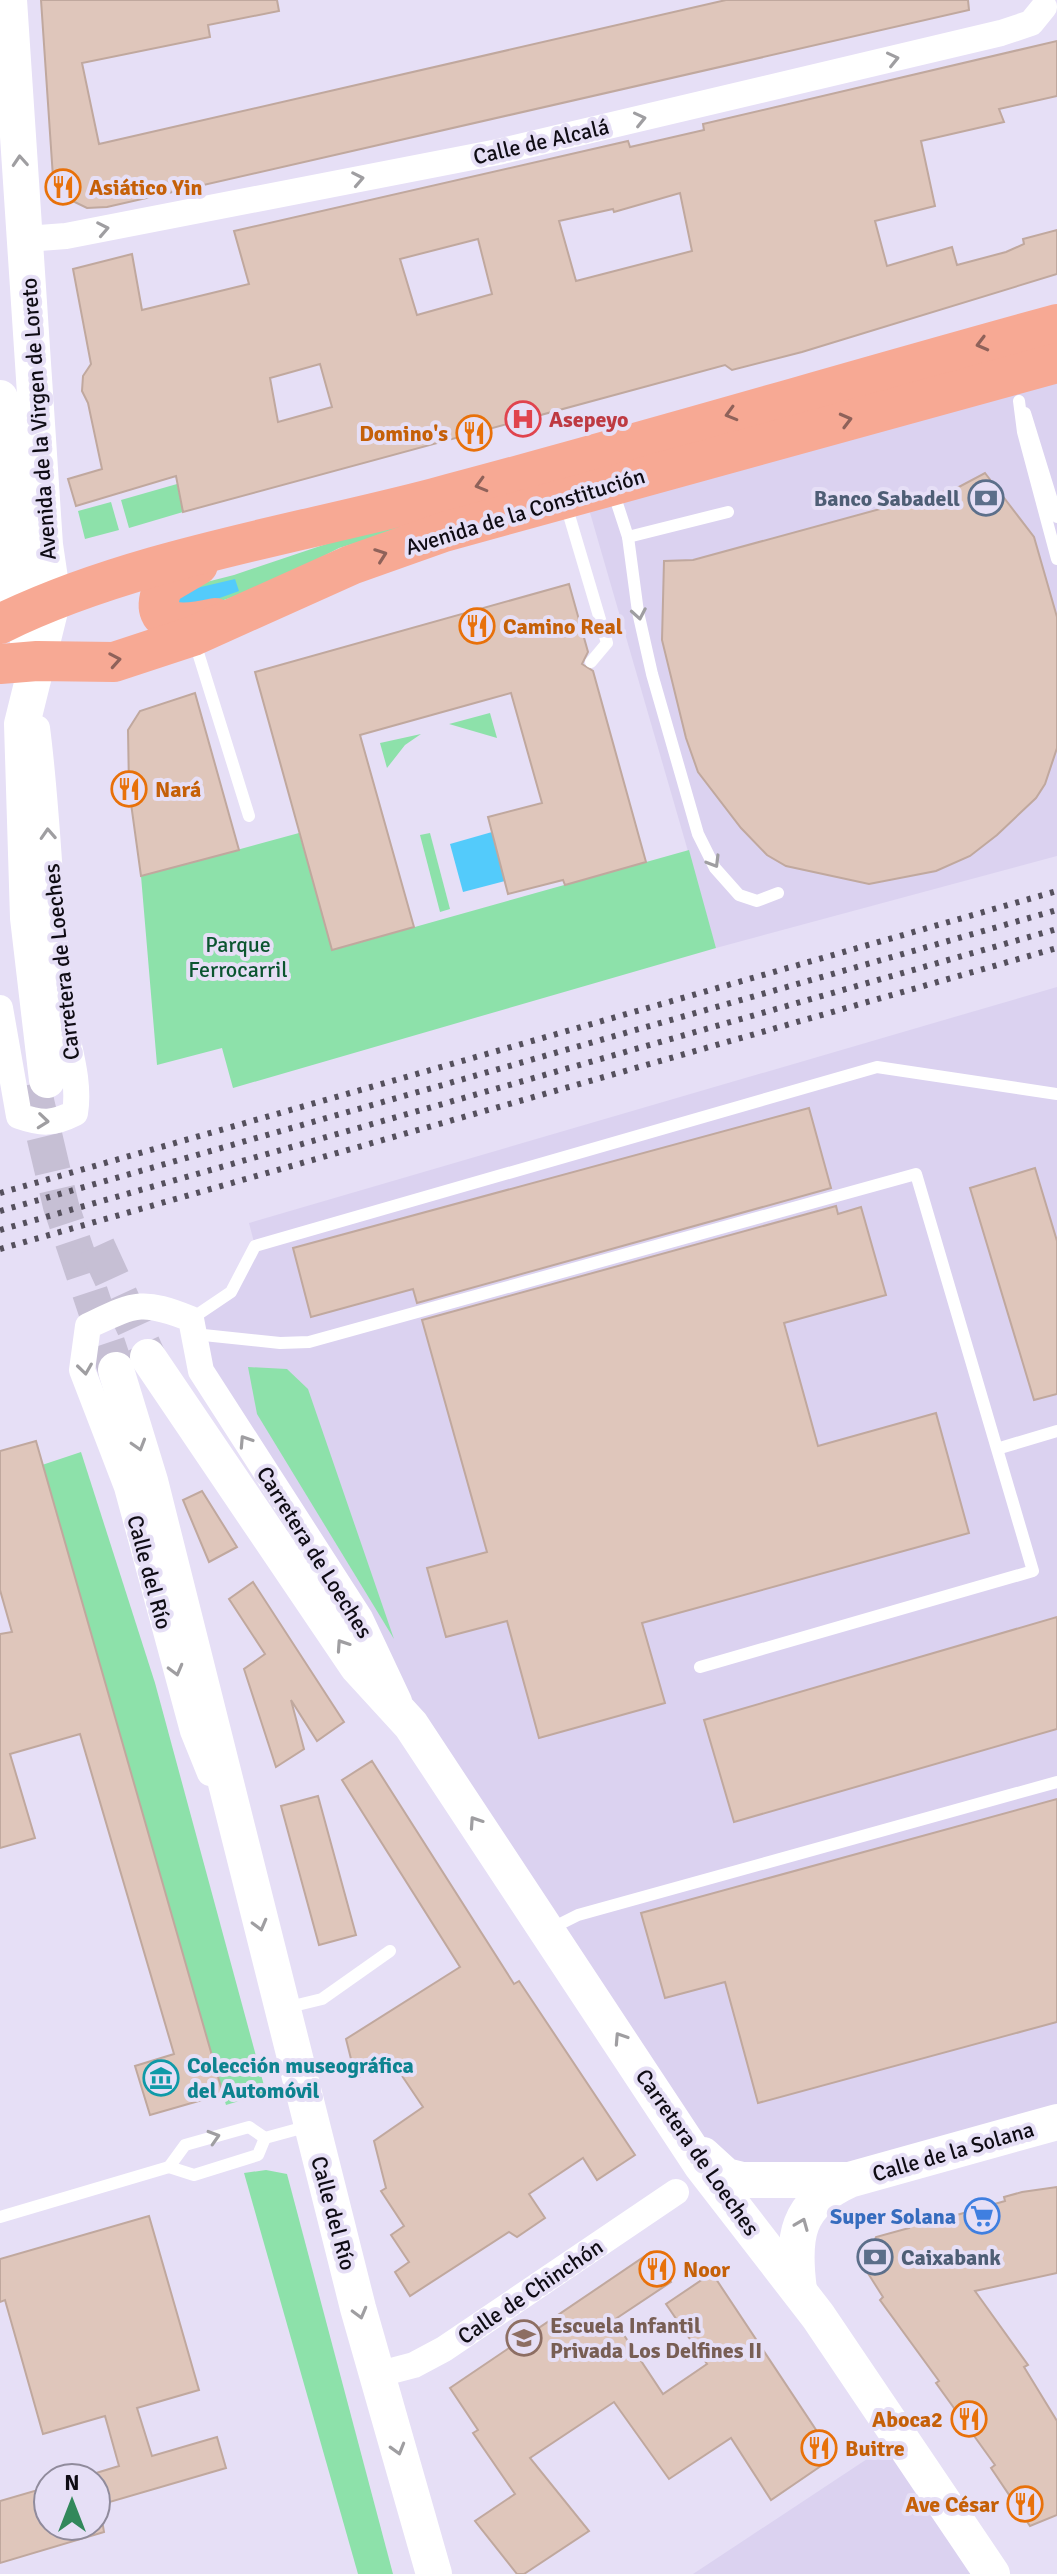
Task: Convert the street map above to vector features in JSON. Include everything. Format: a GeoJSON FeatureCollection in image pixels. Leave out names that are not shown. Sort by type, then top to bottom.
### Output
{"type":"FeatureCollection","features":[{"type":"Feature","properties":{"kind":"main road","name":"Avenida de la Constitución"},"geometry":{"type":"LineString","coordinates":[[24,613],[230,549],[435,498],[1057,324]]}},
{"type":"Feature","properties":{"kind":"main road","name":"Avenida de la Constitución"},"geometry":{"type":"LineString","coordinates":[[14,669],[114,662],[193,636],[256,610],[309,583],[444,532],[611,484],[1015,388],[1057,363]]}},
{"type":"Feature","properties":{"kind":"main road"},"geometry":{"type":"LineString","coordinates":[[230,549],[164,585],[159,608],[164,618],[173,623],[188,624],[256,610]]}},
{"type":"Feature","properties":{"kind":"street","name":"Avenida de la Virgen de Loreto"},"geometry":{"type":"LineString","coordinates":[[9,0],[13,240],[45,545],[24,613]]}},
{"type":"Feature","properties":{"kind":"street","name":"Calle de Alcalá"},"geometry":{"type":"LineString","coordinates":[[13,240],[66,236],[498,152],[1001,33],[1031,23],[1046,6]]}},
{"type":"Feature","properties":{"kind":"street","name":"Avenida de la Virgen de Loreto"},"geometry":{"type":"LineString","coordinates":[[0,398],[2,456],[24,613]]}},
{"type":"Feature","properties":{"kind":"street","name":"Carretera de Loeches"},"geometry":{"type":"LineString","coordinates":[[0,776],[13,938],[40,1082],[28,918],[22,724],[14,669],[24,613]]}},
{"type":"Feature","properties":{"kind":"street","name":"Carretera de Loeches"},"geometry":{"type":"LineString","coordinates":[[0,1008],[19,1116],[40,1124],[55,1123],[75,1113],[78,1097],[61,1007],[46,799],[14,669]]}},
{"type":"Feature","properties":{"kind":"street","name":"Calle del Río"},"geometry":{"type":"LineString","coordinates":[[192,1326],[145,1303],[119,1311],[88,1326],[82,1370],[127,1487],[193,1731],[240,1850]]}},
{"type":"Feature","properties":{"kind":"street","name":"Carretera de Loeches"},"geometry":{"type":"LineString","coordinates":[[192,1326],[201,1371],[360,1618],[411,1725],[724,2197],[799,2290],[992,2574]]}},
{"type":"Feature","properties":{"kind":"street","name":"Carretera de Loeches"},"geometry":{"type":"LineString","coordinates":[[132,1364],[357,1666],[411,1725]]}},
{"type":"Feature","properties":{"kind":"street","name":"Calle del Río"},"geometry":{"type":"LineString","coordinates":[[132,1364],[150,1481],[240,1850],[376,2375],[434,2574]]}},
{"type":"Feature","properties":{"kind":"street","name":"Calle de la Solana"},"geometry":{"type":"LineString","coordinates":[[849,2180],[1057,2122]]}},
{"type":"Feature","properties":{"kind":"street"},"geometry":{"type":"LineString","coordinates":[[678,2127],[726,2176],[752,2181],[849,2180]]}},
{"type":"Feature","properties":{"kind":"street"},"geometry":{"type":"LineString","coordinates":[[799,2290],[797,2236],[803,2218],[826,2190],[849,2180]]}},
{"type":"Feature","properties":{"kind":"street"},"geometry":{"type":"LineString","coordinates":[[760,2242],[775,2200],[804,2182]]}},
{"type":"Feature","properties":{"kind":"street","name":"Calle de Chinchón"},"geometry":{"type":"LineString","coordinates":[[376,2375],[414,2365],[444,2349],[676,2192]]}},
{"type":"Feature","properties":{"kind":"lane"},"geometry":{"type":"LineString","coordinates":[[1015,388],[1033,429],[1057,517]]}},
{"type":"Feature","properties":{"kind":"lane"},"geometry":{"type":"LineString","coordinates":[[1015,388],[1023,432],[1057,559]]}},
{"type":"Feature","properties":{"kind":"lane"},"geometry":{"type":"LineString","coordinates":[[611,484],[628,537],[638,612],[652,674],[698,834],[715,868],[739,895],[757,901],[778,893]]}},
{"type":"Feature","properties":{"kind":"lane"},"geometry":{"type":"LineString","coordinates":[[564,498],[607,643],[591,662]]}},
{"type":"Feature","properties":{"kind":"lane"},"geometry":{"type":"LineString","coordinates":[[628,537],[728,512]]}},
{"type":"Feature","properties":{"kind":"lane"},"geometry":{"type":"LineString","coordinates":[[193,636],[249,816]]}},
{"type":"Feature","properties":{"kind":"lane"},"geometry":{"type":"LineString","coordinates":[[192,1326],[231,1292],[255,1246],[877,1067],[1057,1094]]}},
{"type":"Feature","properties":{"kind":"lane"},"geometry":{"type":"LineString","coordinates":[[192,1326],[280,1343],[309,1342],[916,1174],[1000,1448],[1033,1571],[700,1667]]}},
{"type":"Feature","properties":{"kind":"lane"},"geometry":{"type":"LineString","coordinates":[[1000,1448],[1057,1431]]}},
{"type":"Feature","properties":{"kind":"lane"},"geometry":{"type":"LineString","coordinates":[[548,1930],[578,1915],[1057,1782]]}},
{"type":"Feature","properties":{"kind":"lane"},"geometry":{"type":"LineString","coordinates":[[282,2009],[322,1999],[390,1951]]}},
{"type":"Feature","properties":{"kind":"lane"},"geometry":{"type":"LineString","coordinates":[[169,2167],[185,2145],[249,2127],[265,2138],[311,2126]]}},
{"type":"Feature","properties":{"kind":"lane"},"geometry":{"type":"LineString","coordinates":[[0,2217],[169,2167],[194,2175],[241,2161],[258,2155],[265,2138]]}},
{"type":"Feature","properties":{"kind":"shaded area"},"geometry":{"type":"Polygon","coordinates":[[[1057,363],[1057,856],[716,948],[584,492],[1057,363]]]}},
{"type":"Feature","properties":{"kind":"shaded area"},"geometry":{"type":"Polygon","coordinates":[[[1057,987],[1057,2122],[762,2182],[678,2127],[201,1371],[191,1319],[231,1292],[255,1246],[249,1223],[1057,987]]]}},
{"type":"Feature","properties":{"kind":"shaded area"},"geometry":{"type":"Polygon","coordinates":[[[898,2438],[992,2574],[693,2574],[864,2461],[898,2438]]]}},
{"type":"Feature","properties":{"kind":"green space"},"geometry":{"type":"Polygon","coordinates":[[[177,484],[183,512],[129,528],[121,500],[177,484]]]}},
{"type":"Feature","properties":{"kind":"green space"},"geometry":{"type":"Polygon","coordinates":[[[111,502],[119,530],[85,539],[78,511],[111,502]]]}},
{"type":"Feature","properties":{"kind":"green space"},"geometry":{"type":"Polygon","coordinates":[[[422,523],[339,548],[268,585],[183,614],[183,588],[234,575],[359,533],[422,523]]]}},
{"type":"Feature","properties":{"kind":"green space"},"geometry":{"type":"Polygon","coordinates":[[[490,713],[497,738],[449,724],[490,713]]]}},
{"type":"Feature","properties":{"kind":"green space"},"geometry":{"type":"Polygon","coordinates":[[[421,734],[405,745],[387,768],[380,743],[421,734]]]}},
{"type":"Feature","properties":{"kind":"green space","name":"Parque Ferrocarril"},"geometry":{"type":"Polygon","coordinates":[[[299,833],[333,950],[689,850],[716,948],[233,1088],[222,1048],[157,1065],[141,876],[299,833]]]}},
{"type":"Feature","properties":{"kind":"green space"},"geometry":{"type":"Polygon","coordinates":[[[430,833],[450,909],[440,912],[420,835],[430,833]]]}},
{"type":"Feature","properties":{"kind":"green space"},"geometry":{"type":"Polygon","coordinates":[[[248,1367],[287,1369],[308,1389],[394,1639],[257,1414],[248,1367]]]}},
{"type":"Feature","properties":{"kind":"green space"},"geometry":{"type":"Polygon","coordinates":[[[81,1452],[155,1683],[266,2093],[226,2105],[42,1465],[81,1452]]]}},
{"type":"Feature","properties":{"kind":"green space"},"geometry":{"type":"Polygon","coordinates":[[[266,2170],[287,2174],[393,2574],[358,2574],[244,2173],[266,2170]]]}},
{"type":"Feature","properties":{"kind":"water"},"geometry":{"type":"Polygon","coordinates":[[[235,579],[239,591],[189,609],[182,610],[175,598],[184,591],[235,579]]]}},
{"type":"Feature","properties":{"kind":"water"},"geometry":{"type":"Polygon","coordinates":[[[492,832],[505,881],[463,892],[450,844],[492,832]]]}},
{"type":"Feature","properties":{"kind":"building"},"geometry":{"type":"Polygon","coordinates":[[[41,0],[277,0],[279,11],[208,25],[210,37],[82,63],[99,144],[726,0],[968,0],[969,10],[107,207],[87,208],[54,192],[41,0]]]}},
{"type":"Feature","properties":{"kind":"building"},"geometry":{"type":"Polygon","coordinates":[[[1057,41],[1057,96],[999,109],[1004,122],[921,141],[935,206],[875,221],[887,266],[952,247],[957,265],[1006,252],[1024,244],[1023,239],[1057,230],[1057,274],[802,352],[732,370],[725,365],[183,512],[176,476],[76,506],[68,479],[102,469],[88,403],[82,391],[83,376],[91,364],[73,269],[132,254],[142,310],[249,284],[234,231],[628,141],[630,147],[704,130],[703,124],[1057,41]],[[680,193],[614,212],[613,209],[559,221],[576,281],[692,251],[680,193]],[[478,239],[400,259],[417,315],[492,294],[478,239]],[[320,364],[270,378],[278,422],[332,407],[320,364]]]}},
{"type":"Feature","properties":{"kind":"building"},"geometry":{"type":"Polygon","coordinates":[[[985,473],[1034,537],[1057,617],[1057,748],[1045,784],[1036,798],[997,835],[970,856],[936,871],[869,884],[786,866],[767,855],[741,828],[698,772],[686,738],[662,640],[664,561],[693,560],[957,488],[985,473]]]}},
{"type":"Feature","properties":{"kind":"building"},"geometry":{"type":"Polygon","coordinates":[[[569,584],[588,652],[582,664],[593,671],[646,862],[565,885],[563,880],[508,894],[488,817],[542,803],[511,693],[360,735],[414,927],[332,950],[255,672],[569,584]]]}},
{"type":"Feature","properties":{"kind":"building"},"geometry":{"type":"Polygon","coordinates":[[[195,693],[239,850],[141,876],[129,789],[128,730],[140,711],[195,693]]]}},
{"type":"Feature","properties":{"kind":"building"},"geometry":{"type":"Polygon","coordinates":[[[809,1108],[831,1188],[417,1303],[413,1289],[311,1317],[293,1248],[809,1108]]]}},
{"type":"Feature","properties":{"kind":"building"},"geometry":{"type":"Polygon","coordinates":[[[1035,1168],[1057,1241],[1057,1394],[1034,1400],[970,1188],[1035,1168]]]}},
{"type":"Feature","properties":{"kind":"building"},"geometry":{"type":"Polygon","coordinates":[[[836,1206],[838,1214],[861,1207],[886,1295],[784,1323],[818,1446],[936,1413],[969,1533],[642,1623],[665,1703],[539,1738],[507,1621],[446,1637],[427,1568],[487,1552],[422,1320],[836,1206]]]}},
{"type":"Feature","properties":{"kind":"building"},"geometry":{"type":"Polygon","coordinates":[[[36,1441],[223,2094],[150,2115],[135,2066],[174,2054],[80,1734],[10,1754],[35,1838],[0,1848],[0,1634],[12,1632],[0,1590],[0,1451],[36,1441]]]}},
{"type":"Feature","properties":{"kind":"building"},"geometry":{"type":"Polygon","coordinates":[[[202,1491],[237,1547],[209,1562],[183,1500],[202,1491]]]}},
{"type":"Feature","properties":{"kind":"building"},"geometry":{"type":"Polygon","coordinates":[[[253,1582],[344,1722],[317,1741],[291,1700],[304,1749],[276,1767],[244,1669],[265,1654],[229,1599],[253,1582]]]}},
{"type":"Feature","properties":{"kind":"building"},"geometry":{"type":"Polygon","coordinates":[[[1057,1617],[1057,1729],[734,1822],[704,1720],[1057,1617]]]}},
{"type":"Feature","properties":{"kind":"building"},"geometry":{"type":"Polygon","coordinates":[[[372,1761],[514,1984],[519,1981],[635,2155],[597,2180],[583,2158],[529,2194],[545,2218],[517,2237],[509,2232],[410,2296],[395,2272],[409,2262],[391,2235],[404,2226],[381,2191],[386,2188],[374,2141],[423,2107],[390,2058],[356,2079],[346,2039],[460,1967],[342,1780],[372,1761]]]}},
{"type":"Feature","properties":{"kind":"building"},"geometry":{"type":"Polygon","coordinates":[[[318,1796],[356,1935],[319,1945],[281,1806],[318,1796]]]}},
{"type":"Feature","properties":{"kind":"building"},"geometry":{"type":"Polygon","coordinates":[[[1057,1799],[1057,2022],[758,2103],[725,1982],[665,1998],[641,1913],[1057,1799]]]}},
{"type":"Feature","properties":{"kind":"building"},"geometry":{"type":"Polygon","coordinates":[[[1057,2187],[1057,2273],[975,2291],[1028,2365],[1024,2367],[1057,2421],[1057,2515],[1030,2526],[991,2468],[995,2465],[880,2300],[883,2297],[864,2267],[876,2237],[909,2228],[908,2224],[942,2215],[943,2219],[1005,2201],[1004,2197],[1022,2192],[1057,2187]]]}},
{"type":"Feature","properties":{"kind":"building"},"geometry":{"type":"Polygon","coordinates":[[[149,2216],[199,2390],[137,2408],[152,2456],[217,2437],[226,2468],[112,2501],[112,2468],[119,2466],[105,2416],[43,2434],[5,2300],[0,2302],[0,2259],[149,2216]]]}},
{"type":"Feature","properties":{"kind":"building"},"geometry":{"type":"Polygon","coordinates":[[[651,2252],[671,2282],[614,2320],[663,2394],[707,2364],[666,2304],[712,2273],[834,2457],[771,2500],[731,2438],[669,2479],[614,2402],[530,2458],[589,2531],[524,2574],[517,2574],[475,2521],[515,2494],[473,2433],[478,2430],[450,2388],[651,2252]]]}},
{"type":"Feature","properties":{"kind":"building"},"geometry":{"type":"Polygon","coordinates":[[[32,2492],[32,2542],[70,2542],[0,2563],[0,2501],[32,2492]]]}},
{"type":"Feature","properties":{"kind":"tunnel"},"geometry":{"type":"LineString","coordinates":[[32,1084],[61,1206],[116,1370]]}},
{"type":"Feature","properties":{"kind":"tunnel"},"geometry":{"type":"LineString","coordinates":[[97,1246],[148,1357]]}},
{"type":"Feature","properties":{"kind":"railway"},"geometry":{"type":"LineString","coordinates":[[0,1193],[1057,891]]}},
{"type":"Feature","properties":{"kind":"railway"},"geometry":{"type":"LineString","coordinates":[[0,1211],[1057,910]]}},
{"type":"Feature","properties":{"kind":"railway"},"geometry":{"type":"LineString","coordinates":[[0,1230],[1057,929]]}},
{"type":"Feature","properties":{"kind":"railway"},"geometry":{"type":"LineString","coordinates":[[0,1249],[1057,948]]}},
{"type":"Feature","properties":{"kind":"place","name":"Asiático Yin"},"geometry":{"type":"Point","coordinates":[63,187]}},
{"type":"Feature","properties":{"kind":"place","name":"Asepeyo"},"geometry":{"type":"Point","coordinates":[523,419]}},
{"type":"Feature","properties":{"kind":"place","name":"Domino's"},"geometry":{"type":"Point","coordinates":[474,433]}},
{"type":"Feature","properties":{"kind":"place","name":"Banco Sabadell"},"geometry":{"type":"Point","coordinates":[986,498]}},
{"type":"Feature","properties":{"kind":"place","name":"Camino Real"},"geometry":{"type":"Point","coordinates":[477,626]}},
{"type":"Feature","properties":{"kind":"place","name":"Nará"},"geometry":{"type":"Point","coordinates":[129,789]}},
{"type":"Feature","properties":{"kind":"place","name":"Colección museográfica del Automóvil"},"geometry":{"type":"Point","coordinates":[161,2078]}},
{"type":"Feature","properties":{"kind":"place","name":"Super Solana"},"geometry":{"type":"Point","coordinates":[982,2216]}},
{"type":"Feature","properties":{"kind":"place","name":"Caixabank"},"geometry":{"type":"Point","coordinates":[875,2257]}},
{"type":"Feature","properties":{"kind":"place","name":"Noor"},"geometry":{"type":"Point","coordinates":[657,2269]}},
{"type":"Feature","properties":{"kind":"place","name":"Escuela Infantil Privada Los Delfines II"},"geometry":{"type":"Point","coordinates":[524,2338]}},
{"type":"Feature","properties":{"kind":"place","name":"Aboca2"},"geometry":{"type":"Point","coordinates":[969,2419]}},
{"type":"Feature","properties":{"kind":"place","name":"Buitre"},"geometry":{"type":"Point","coordinates":[819,2448]}},
{"type":"Feature","properties":{"kind":"place","name":"Ave César"},"geometry":{"type":"Point","coordinates":[1025,2504]}}]}
